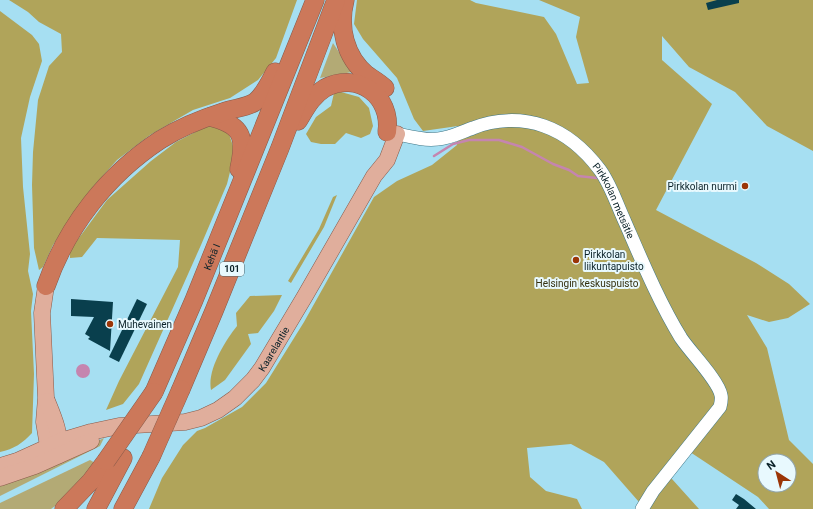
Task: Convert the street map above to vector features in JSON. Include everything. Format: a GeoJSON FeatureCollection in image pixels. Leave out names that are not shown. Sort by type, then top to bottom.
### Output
{"type":"FeatureCollection","features":[{"type":"Feature","properties":{"kind":"highway"},"geometry":{"type":"LineString","coordinates":[[46,286],[52,269],[65,242],[85,212],[106,185],[129,163],[160,140],[192,123],[223,112],[247,106],[255,102],[262,95],[272,78],[291,35],[311,0]]}},
{"type":"Feature","properties":{"kind":"highway","name":"Kehä I"},"geometry":{"type":"LineString","coordinates":[[96,509],[114,459],[154,392],[194,300],[314,0]]}},
{"type":"Feature","properties":{"kind":"highway","name":"101"},"geometry":{"type":"LineString","coordinates":[[123,509],[151,457],[214,312],[280,148],[336,0]]}},
{"type":"Feature","properties":{"kind":"highway"},"geometry":{"type":"LineString","coordinates":[[345,0],[342,24],[344,39],[354,61],[383,87],[393,99],[399,120],[392,133]]}},
{"type":"Feature","properties":{"kind":"highway"},"geometry":{"type":"LineString","coordinates":[[280,148],[310,100],[326,88],[338,83],[347,82],[363,86],[378,96],[383,104],[392,133]]}},
{"type":"Feature","properties":{"kind":"highway"},"geometry":{"type":"LineString","coordinates":[[210,117],[230,124],[240,135],[243,143],[231,208]]}},
{"type":"Feature","properties":{"kind":"highway"},"geometry":{"type":"LineString","coordinates":[[134,509],[150,475],[151,457]]}},
{"type":"Feature","properties":{"kind":"highway"},"geometry":{"type":"LineString","coordinates":[[64,509],[114,459]]}},
{"type":"Feature","properties":{"kind":"main road","name":"Kaarelantie"},"geometry":{"type":"LineString","coordinates":[[0,466],[56,448],[92,440],[105,430],[119,426],[186,422],[201,418],[218,410],[235,398],[244,390],[262,368],[374,176],[390,154],[392,133]]}},
{"type":"Feature","properties":{"kind":"main road"},"geometry":{"type":"LineString","coordinates":[[46,286],[42,313],[46,398],[54,418],[56,448]]}},
{"type":"Feature","properties":{"kind":"main road","name":"Kaarelantie"},"geometry":{"type":"LineString","coordinates":[[0,478],[22,471],[56,448]]}},
{"type":"Feature","properties":{"kind":"street","name":"Pirkkolan metsätie"},"geometry":{"type":"LineString","coordinates":[[392,133],[417,139],[438,139],[452,136],[489,123],[513,121],[530,122],[545,127],[568,138],[581,148],[601,172],[659,296],[682,339],[713,380],[722,395],[720,407],[653,491],[642,509]]}},
{"type":"Feature","properties":{"kind":"shaded area"},"geometry":{"type":"Polygon","coordinates":[[[333,43],[352,72],[320,78],[333,43]]]}},
{"type":"Feature","properties":{"kind":"shaded area"},"geometry":{"type":"Polygon","coordinates":[[[80,364],[86,364],[90,368],[90,374],[86,378],[80,378],[76,374],[76,368],[80,364]]]}},
{"type":"Feature","properties":{"kind":"shaded area"},"geometry":{"type":"Polygon","coordinates":[[[104,438],[100,446],[0,496],[0,483],[18,478],[104,438]]]}},
{"type":"Feature","properties":{"kind":"shaded area"},"geometry":{"type":"Polygon","coordinates":[[[90,460],[95,463],[68,496],[51,509],[0,509],[0,503],[90,460]]]}},
{"type":"Feature","properties":{"kind":"green space"},"geometry":{"type":"Polygon","coordinates":[[[9,0],[297,0],[276,58],[258,80],[230,98],[193,110],[150,135],[117,160],[91,189],[76,210],[53,245],[43,267],[39,270],[34,248],[32,185],[33,152],[38,100],[49,66],[62,52],[61,34],[39,22],[28,12],[9,0]]]}},
{"type":"Feature","properties":{"kind":"green space","name":"Pirkkolan liikuntapuisto"},"geometry":{"type":"Polygon","coordinates":[[[357,0],[470,0],[476,3],[544,17],[556,34],[577,84],[589,83],[576,37],[580,17],[539,0],[813,0],[813,151],[767,126],[735,92],[689,67],[662,36],[662,60],[712,104],[656,210],[756,263],[789,284],[810,304],[788,318],[769,322],[747,315],[767,348],[789,440],[813,464],[813,509],[769,509],[758,497],[684,448],[663,469],[699,509],[649,509],[639,502],[604,462],[571,444],[527,448],[530,477],[546,491],[577,499],[582,509],[149,509],[162,478],[183,445],[197,431],[242,407],[266,383],[304,322],[374,197],[397,181],[432,165],[457,145],[458,126],[423,131],[414,119],[397,78],[363,39],[354,24],[357,0]]]}},
{"type":"Feature","properties":{"kind":"green space"},"geometry":{"type":"Polygon","coordinates":[[[0,11],[32,35],[39,44],[42,61],[30,97],[21,138],[23,187],[30,254],[28,271],[33,294],[31,311],[34,374],[32,433],[18,445],[0,452],[0,11]]]}},
{"type":"Feature","properties":{"kind":"green space"},"geometry":{"type":"Polygon","coordinates":[[[341,92],[359,97],[369,108],[373,126],[370,134],[361,138],[346,133],[335,144],[311,142],[306,134],[316,117],[331,106],[334,93],[341,92]]]}},
{"type":"Feature","properties":{"kind":"green space"},"geometry":{"type":"Polygon","coordinates":[[[219,125],[229,134],[235,152],[227,184],[139,384],[123,404],[106,410],[119,381],[178,267],[180,240],[97,238],[82,257],[70,258],[70,250],[107,200],[151,161],[176,142],[205,127],[219,125]]]}},
{"type":"Feature","properties":{"kind":"green space"},"geometry":{"type":"Polygon","coordinates":[[[337,195],[324,227],[291,283],[288,281],[319,229],[333,197],[337,195]]]}},
{"type":"Feature","properties":{"kind":"green space"},"geometry":{"type":"Polygon","coordinates":[[[282,295],[274,311],[258,333],[248,334],[251,344],[225,380],[211,390],[210,382],[214,365],[222,348],[237,326],[236,313],[250,296],[282,295]]]}},
{"type":"Feature","properties":{"kind":"building"},"geometry":{"type":"Polygon","coordinates":[[[717,0],[739,0],[739,3],[708,10],[706,3],[717,0]]]}},
{"type":"Feature","properties":{"kind":"building"},"geometry":{"type":"Polygon","coordinates":[[[71,299],[113,302],[110,351],[88,339],[90,337],[85,334],[94,317],[71,316],[71,299]]]}},
{"type":"Feature","properties":{"kind":"building"},"geometry":{"type":"Polygon","coordinates":[[[137,299],[147,304],[119,362],[109,357],[137,299]]]}},
{"type":"Feature","properties":{"kind":"building"},"geometry":{"type":"Polygon","coordinates":[[[736,494],[756,509],[736,509],[739,505],[732,500],[736,494]]]}},
{"type":"Feature","properties":{"kind":"waterway"},"geometry":{"type":"LineString","coordinates":[[434,156],[453,144],[469,140],[499,140],[522,147],[578,176],[597,178]]}},
{"type":"Feature","properties":{"kind":"place","name":"Pirkkolan nurmi"},"geometry":{"type":"Point","coordinates":[745,186]}},
{"type":"Feature","properties":{"kind":"place","name":"Pirkkolan liikuntapuisto"},"geometry":{"type":"Point","coordinates":[576,260]}},
{"type":"Feature","properties":{"kind":"place","name":"Muhevainen"},"geometry":{"type":"Point","coordinates":[110,324]}},
{"type":"Feature","properties":{"kind":"park label","name":"Helsingin keskuspuisto"},"geometry":{"type":"Point","coordinates":[587,283]}}]}
